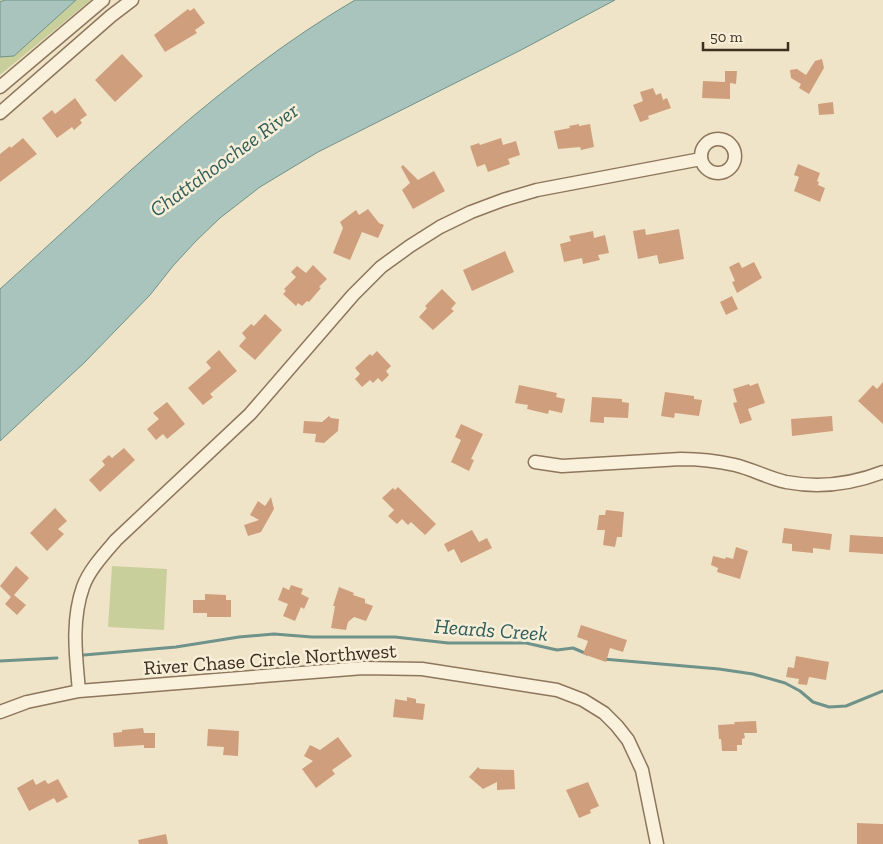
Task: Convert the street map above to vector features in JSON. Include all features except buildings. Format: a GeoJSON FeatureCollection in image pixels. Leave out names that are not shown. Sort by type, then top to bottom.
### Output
{"type":"FeatureCollection","features":[{"type":"Feature","properties":{"kind":"street"},"geometry":{"type":"LineString","coordinates":[[0,87],[103,0]]}},
{"type":"Feature","properties":{"kind":"street"},"geometry":{"type":"LineString","coordinates":[[0,113],[111,16],[132,0]]}},
{"type":"Feature","properties":{"kind":"street"},"geometry":{"type":"LineString","coordinates":[[79,691],[75,645],[76,618],[83,587],[101,557],[116,540],[250,414],[353,295],[381,267],[440,227],[471,212],[503,200],[537,190],[701,159]]}},
{"type":"Feature","properties":{"kind":"street"},"geometry":{"type":"LineString","coordinates":[[535,462],[562,466],[682,459],[700,460],[736,466],[770,478],[806,485],[850,482],[869,478],[883,472]]}},
{"type":"Feature","properties":{"kind":"street","name":"River Chase Circle Northwest"},"geometry":{"type":"LineString","coordinates":[[0,712],[27,702],[79,691],[363,668],[422,669],[557,690],[583,700],[604,713],[628,740],[642,770],[657,844]]}},
{"type":"Feature","properties":{"kind":"green space"},"geometry":{"type":"Polygon","coordinates":[[[0,0],[91,0],[0,75],[0,0]]]}},
{"type":"Feature","properties":{"kind":"green space"},"geometry":{"type":"Polygon","coordinates":[[[112,566],[167,569],[164,630],[108,627],[112,566]]]}},
{"type":"Feature","properties":{"kind":"water"},"geometry":{"type":"Polygon","coordinates":[[[5,0],[76,0],[14,56],[0,57],[0,2],[5,0]]]}},
{"type":"Feature","properties":{"kind":"water","name":"Chattahoochee River"},"geometry":{"type":"Polygon","coordinates":[[[355,0],[615,0],[521,50],[318,152],[260,187],[220,218],[196,241],[150,295],[84,363],[0,441],[0,289],[127,173],[214,99],[306,31],[355,0]]]}},
{"type":"Feature","properties":{"kind":"waterway","name":"Heards Creek"},"geometry":{"type":"LineString","coordinates":[[84,655],[176,647],[239,637],[274,634],[312,637],[395,637],[448,643],[526,643],[557,650],[573,648],[587,654]]}},
{"type":"Feature","properties":{"kind":"waterway","name":"Heards Creek"},"geometry":{"type":"LineString","coordinates":[[0,661],[57,658]]}},
{"type":"Feature","properties":{"kind":"waterway","name":"Heards Creek"},"geometry":{"type":"LineString","coordinates":[[603,659],[719,669],[753,674],[785,683],[800,691],[813,702],[829,707],[846,706],[883,691]]}}]}
